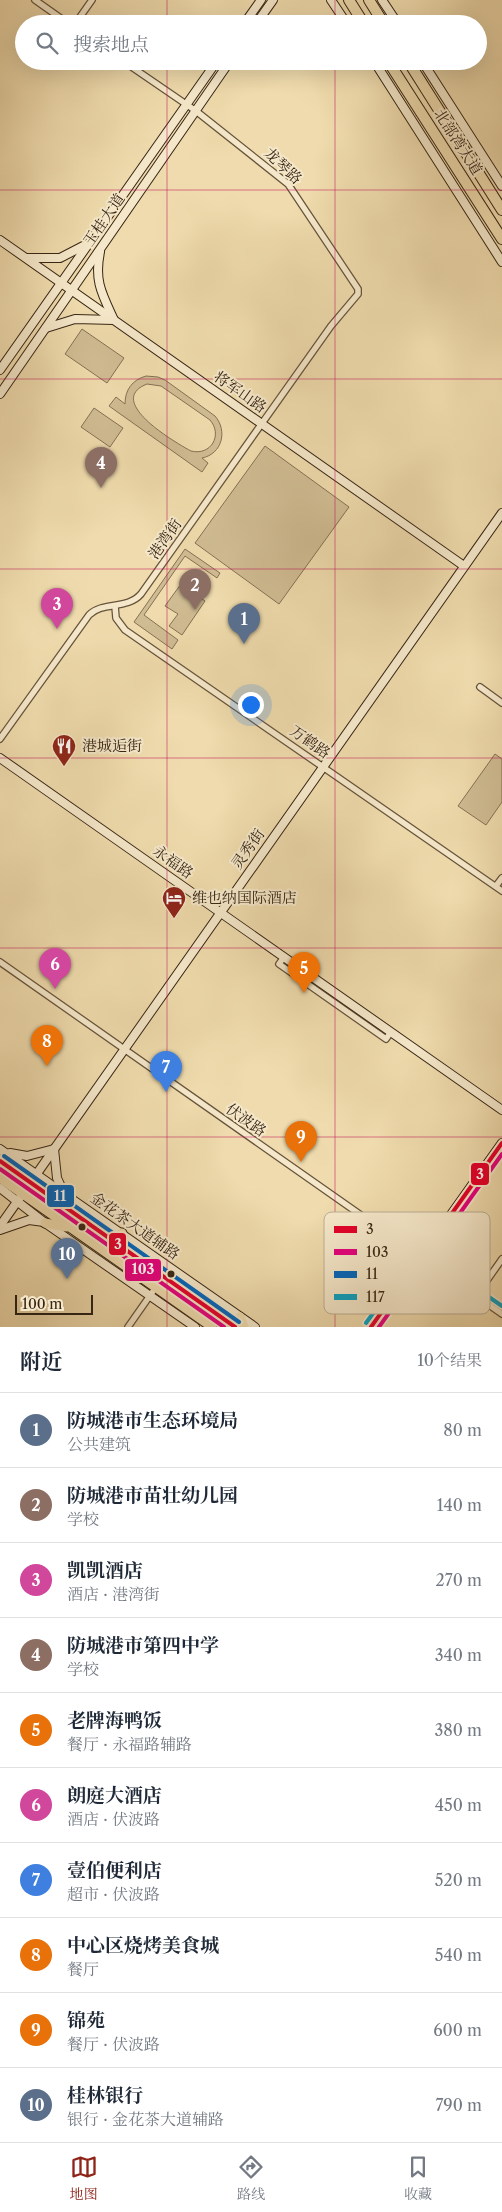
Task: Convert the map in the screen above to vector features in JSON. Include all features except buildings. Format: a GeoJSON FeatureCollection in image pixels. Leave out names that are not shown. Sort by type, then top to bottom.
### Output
{"type":"FeatureCollection","features":[{"type":"Feature","properties":{"kind":"highway"},"geometry":{"type":"LineString","coordinates":[[339,0],[356,11]]}},
{"type":"Feature","properties":{"kind":"highway"},"geometry":{"type":"LineString","coordinates":[[349,0],[358,15]]}},
{"type":"Feature","properties":{"kind":"highway"},"geometry":{"type":"LineString","coordinates":[[369,0],[378,15]]}},
{"type":"Feature","properties":{"kind":"highway","name":"北部湾大道"},"geometry":{"type":"LineString","coordinates":[[394,70],[502,239]]}},
{"type":"Feature","properties":{"kind":"highway","name":"北部湾大道"},"geometry":{"type":"LineString","coordinates":[[414,70],[502,210]]}},
{"type":"Feature","properties":{"kind":"main road"},"geometry":{"type":"LineString","coordinates":[[250,15],[261,0]]}},
{"type":"Feature","properties":{"kind":"main road"},"geometry":{"type":"LineString","coordinates":[[262,15],[273,0]]}},
{"type":"Feature","properties":{"kind":"main road"},"geometry":{"type":"LineString","coordinates":[[332,0],[341,15]]}},
{"type":"Feature","properties":{"kind":"main road"},"geometry":{"type":"LineString","coordinates":[[382,0],[392,15]]}},
{"type":"Feature","properties":{"kind":"main road","name":"玉桂大道"},"geometry":{"type":"LineString","coordinates":[[0,370],[211,70]]}},
{"type":"Feature","properties":{"kind":"main road","name":"玉桂大道"},"geometry":{"type":"LineString","coordinates":[[0,394],[224,70]]}},
{"type":"Feature","properties":{"kind":"main road"},"geometry":{"type":"LineString","coordinates":[[380,70],[502,262]]}},
{"type":"Feature","properties":{"kind":"main road"},"geometry":{"type":"LineString","coordinates":[[428,70],[502,186]]}},
{"type":"Feature","properties":{"kind":"main road","name":"将军山路"},"geometry":{"type":"LineString","coordinates":[[0,240],[464,566]]}},
{"type":"Feature","properties":{"kind":"main road"},"geometry":{"type":"LineString","coordinates":[[26,258],[60,258],[91,241]]}},
{"type":"Feature","properties":{"kind":"main road"},"geometry":{"type":"LineString","coordinates":[[45,329],[75,319],[114,320],[98,284],[96,270],[101,248]]}},
{"type":"Feature","properties":{"kind":"main road","name":"灵秀街"},"geometry":{"type":"LineString","coordinates":[[0,1228],[502,513]]}},
{"type":"Feature","properties":{"kind":"main road","name":"永福路"},"geometry":{"type":"LineString","coordinates":[[0,758],[502,1110]]}},
{"type":"Feature","properties":{"kind":"main road"},"geometry":{"type":"LineString","coordinates":[[453,1212],[502,1143]]}},
{"type":"Feature","properties":{"kind":"main road"},"geometry":{"type":"LineString","coordinates":[[1,1150],[26,1156],[54,1149],[57,1178],[65,1196],[82,1219]]}},
{"type":"Feature","properties":{"kind":"main road","name":"金花茶大道辅路"},"geometry":{"type":"LineString","coordinates":[[1,1150],[33,1179],[65,1196],[122,1233],[255,1327]]}},
{"type":"Feature","properties":{"kind":"main road"},"geometry":{"type":"LineString","coordinates":[[0,1161],[33,1179],[82,1219],[235,1327]]}},
{"type":"Feature","properties":{"kind":"main road"},"geometry":{"type":"LineString","coordinates":[[0,1178],[45,1223],[195,1327]]}},
{"type":"Feature","properties":{"kind":"main road"},"geometry":{"type":"LineString","coordinates":[[0,1188],[70,1227],[212,1327]]}},
{"type":"Feature","properties":{"kind":"main road"},"geometry":{"type":"LineString","coordinates":[[0,1228],[29,1220],[70,1227]]}},
{"type":"Feature","properties":{"kind":"main road"},"geometry":{"type":"LineString","coordinates":[[115,1242],[122,1233]]}},
{"type":"Feature","properties":{"kind":"main road"},"geometry":{"type":"LineString","coordinates":[[98,1259],[104,1251]]}},
{"type":"Feature","properties":{"kind":"main road"},"geometry":{"type":"LineString","coordinates":[[371,1327],[380,1314]]}},
{"type":"Feature","properties":{"kind":"main road"},"geometry":{"type":"LineString","coordinates":[[240,1317],[244,1327]]}},
{"type":"Feature","properties":{"kind":"street"},"geometry":{"type":"LineString","coordinates":[[35,0],[56,15]]}},
{"type":"Feature","properties":{"kind":"street"},"geometry":{"type":"LineString","coordinates":[[81,15],[92,0]]}},
{"type":"Feature","properties":{"kind":"street","name":"龙琴路"},"geometry":{"type":"LineString","coordinates":[[136,70],[196,111],[288,184],[358,290],[358,294],[331,326]]}},
{"type":"Feature","properties":{"kind":"street","name":"港湾街"},"geometry":{"type":"LineString","coordinates":[[0,739],[88,615],[97,609],[131,603],[142,594],[331,326]]}},
{"type":"Feature","properties":{"kind":"street","name":"万鹤路"},"geometry":{"type":"LineString","coordinates":[[115,606],[116,618],[125,630],[502,891]]}},
{"type":"Feature","properties":{"kind":"street"},"geometry":{"type":"LineString","coordinates":[[480,688],[502,702]]}},
{"type":"Feature","properties":{"kind":"street"},"geometry":{"type":"LineString","coordinates":[[496,886],[502,878]]}},
{"type":"Feature","properties":{"kind":"street","name":"伏波路"},"geometry":{"type":"LineString","coordinates":[[0,962],[355,1212]]}},
{"type":"Feature","properties":{"kind":"street"},"geometry":{"type":"LineString","coordinates":[[490,1277],[502,1260]]}},
{"type":"Feature","properties":{"kind":"street"},"geometry":{"type":"LineString","coordinates":[[128,1327],[156,1287]]}},
{"type":"Feature","properties":{"kind":"street","name":"伏波路"},"geometry":{"type":"LineString","coordinates":[[490,1306],[502,1314]]}},
{"type":"Feature","properties":{"kind":"shaded area"},"geometry":{"type":"Polygon","coordinates":[[[82,329],[124,358],[107,383],[65,354],[82,329]]]}},
{"type":"Feature","properties":{"kind":"shaded area"},"geometry":{"type":"Polygon","coordinates":[[[146,376],[158,377],[165,380],[215,416],[219,422],[222,435],[221,441],[214,452],[202,458],[208,463],[202,472],[109,406],[116,397],[125,404],[126,394],[130,386],[146,376]],[[147,384],[136,391],[134,401],[138,411],[159,431],[191,451],[198,452],[209,447],[215,438],[214,426],[210,420],[161,386],[147,384]]]}},
{"type":"Feature","properties":{"kind":"shaded area"},"geometry":{"type":"Polygon","coordinates":[[[94,408],[123,428],[110,447],[81,427],[94,408]]]}},
{"type":"Feature","properties":{"kind":"shaded area"},"geometry":{"type":"Polygon","coordinates":[[[265,446],[349,507],[279,604],[195,543],[265,446]]]}},
{"type":"Feature","properties":{"kind":"shaded area"},"geometry":{"type":"Polygon","coordinates":[[[185,549],[220,573],[217,578],[185,556],[144,615],[178,640],[172,649],[134,622],[185,549]]]}},
{"type":"Feature","properties":{"kind":"shaded area"},"geometry":{"type":"Polygon","coordinates":[[[181,584],[205,601],[182,635],[169,626],[178,614],[165,606],[181,584]]]}},
{"type":"Feature","properties":{"kind":"shaded area"},"geometry":{"type":"Polygon","coordinates":[[[495,754],[502,759],[502,802],[486,825],[458,806],[495,754]]]}},
{"type":"Feature","properties":{"kind":"transit line","name":"3"},"geometry":{"type":"LineString","coordinates":[[453,1212],[502,1143]]}},
{"type":"Feature","properties":{"kind":"transit line","name":"103"},"geometry":{"type":"LineString","coordinates":[[461,1212],[502,1154]]}},
{"type":"Feature","properties":{"kind":"transit line","name":"11"},"geometry":{"type":"LineString","coordinates":[[4,1156],[239,1322]]}},
{"type":"Feature","properties":{"kind":"transit line","name":"3"},"geometry":{"type":"LineString","coordinates":[[0,1161],[235,1327]]}},
{"type":"Feature","properties":{"kind":"transit line","name":"103"},"geometry":{"type":"LineString","coordinates":[[0,1169],[224,1327]]}},
{"type":"Feature","properties":{"kind":"transit line","name":"117"},"geometry":{"type":"LineString","coordinates":[[490,1298],[502,1306]]}},
{"type":"Feature","properties":{"kind":"transit line","name":"117"},"geometry":{"type":"LineString","coordinates":[[366,1323],[373,1314]]}},
{"type":"Feature","properties":{"kind":"transit line","name":"3"},"geometry":{"type":"LineString","coordinates":[[371,1327],[380,1314]]}},
{"type":"Feature","properties":{"kind":"transit line","name":"103"},"geometry":{"type":"LineString","coordinates":[[379,1327],[388,1314]]}},
{"type":"Feature","properties":{"kind":"place","name":"防城港市第四中学"},"geometry":{"type":"Point","coordinates":[101,488]}},
{"type":"Feature","properties":{"kind":"place","name":"防城港市苗壮幼儿园"},"geometry":{"type":"Point","coordinates":[195,610]}},
{"type":"Feature","properties":{"kind":"place","name":"凯凯酒店"},"geometry":{"type":"Point","coordinates":[57,629]}},
{"type":"Feature","properties":{"kind":"place","name":"防城港市生态环境局"},"geometry":{"type":"Point","coordinates":[244,644]}},
{"type":"Feature","properties":{"kind":"place","name":"港城逅街"},"geometry":{"type":"Point","coordinates":[64,767]}},
{"type":"Feature","properties":{"kind":"place","name":"维也纳国际酒店"},"geometry":{"type":"Point","coordinates":[174,919]}},
{"type":"Feature","properties":{"kind":"place","name":"朗庭大酒店"},"geometry":{"type":"Point","coordinates":[55,989]}},
{"type":"Feature","properties":{"kind":"place","name":"老牌海鸭饭"},"geometry":{"type":"Point","coordinates":[304,993]}},
{"type":"Feature","properties":{"kind":"place","name":"中心区烧烤美食城"},"geometry":{"type":"Point","coordinates":[47,1066]}},
{"type":"Feature","properties":{"kind":"place","name":"壹伯便利店"},"geometry":{"type":"Point","coordinates":[166,1092]}},
{"type":"Feature","properties":{"kind":"place","name":"锦苑"},"geometry":{"type":"Point","coordinates":[301,1162]}},
{"type":"Feature","properties":{"kind":"place","name":"桂林银行"},"geometry":{"type":"Point","coordinates":[67,1279]}}]}
